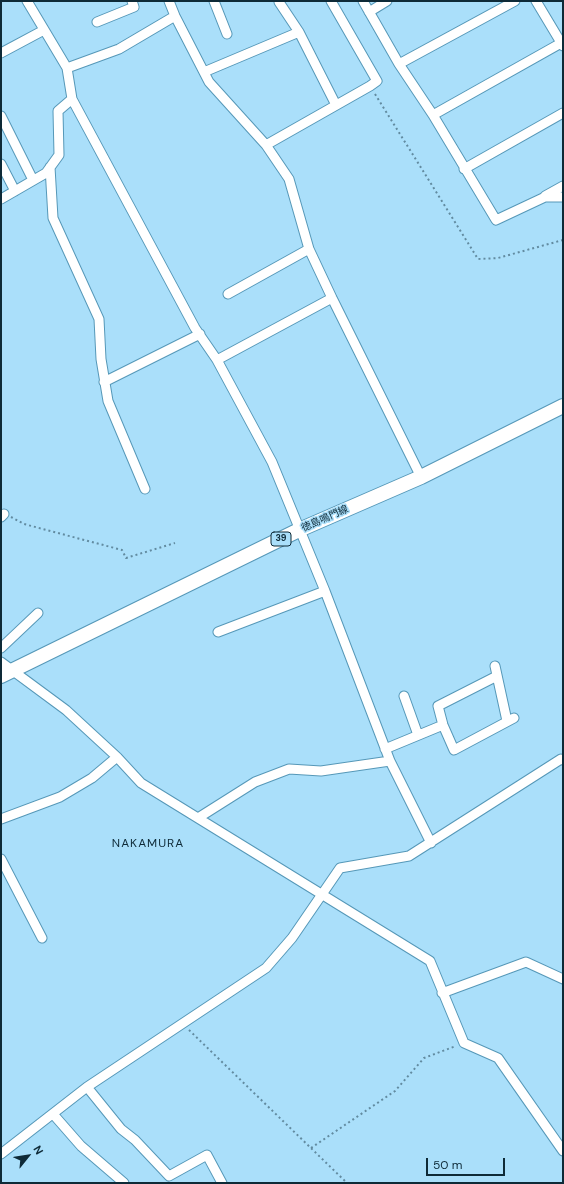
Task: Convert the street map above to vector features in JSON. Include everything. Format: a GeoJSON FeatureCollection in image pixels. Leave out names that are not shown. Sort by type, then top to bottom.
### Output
{"type":"FeatureCollection","features":[{"type":"Feature","properties":{"kind":"main road","name":"徳島鳴門線"},"geometry":{"type":"LineString","coordinates":[[7,673],[299,530],[421,476],[563,406]]}},
{"type":"Feature","properties":{"kind":"street"},"geometry":{"type":"LineString","coordinates":[[27,1],[67,68],[72,99],[200,334],[217,360],[272,462],[325,591],[390,761],[431,843]]}},
{"type":"Feature","properties":{"kind":"street"},"geometry":{"type":"LineString","coordinates":[[97,22],[134,7],[132,1]]}},
{"type":"Feature","properties":{"kind":"street"},"geometry":{"type":"LineString","coordinates":[[214,1],[228,34]]}},
{"type":"Feature","properties":{"kind":"street"},"geometry":{"type":"LineString","coordinates":[[266,145],[377,81],[331,1]]}},
{"type":"Feature","properties":{"kind":"street"},"geometry":{"type":"LineString","coordinates":[[363,1],[399,64],[433,115],[464,169],[496,220],[545,197],[563,186]]}},
{"type":"Feature","properties":{"kind":"street"},"geometry":{"type":"LineString","coordinates":[[369,12],[387,1]]}},
{"type":"Feature","properties":{"kind":"street"},"geometry":{"type":"LineString","coordinates":[[399,64],[515,1]]}},
{"type":"Feature","properties":{"kind":"street"},"geometry":{"type":"LineString","coordinates":[[433,115],[563,44],[536,1]]}},
{"type":"Feature","properties":{"kind":"street"},"geometry":{"type":"LineString","coordinates":[[172,2],[175,16],[209,82],[266,145],[289,179],[309,249],[421,476]]}},
{"type":"Feature","properties":{"kind":"street"},"geometry":{"type":"LineString","coordinates":[[279,2],[299,32],[336,105]]}},
{"type":"Feature","properties":{"kind":"street"},"geometry":{"type":"LineString","coordinates":[[67,68],[119,49],[175,16]]}},
{"type":"Feature","properties":{"kind":"street"},"geometry":{"type":"LineString","coordinates":[[1,53],[44,30]]}},
{"type":"Feature","properties":{"kind":"street"},"geometry":{"type":"LineString","coordinates":[[204,72],[299,32]]}},
{"type":"Feature","properties":{"kind":"street"},"geometry":{"type":"LineString","coordinates":[[1,199],[46,173],[59,156],[58,110],[72,99]]}},
{"type":"Feature","properties":{"kind":"street"},"geometry":{"type":"LineString","coordinates":[[464,169],[563,113]]}},
{"type":"Feature","properties":{"kind":"street"},"geometry":{"type":"LineString","coordinates":[[1,116],[33,180]]}},
{"type":"Feature","properties":{"kind":"street"},"geometry":{"type":"LineString","coordinates":[[1,164],[14,191]]}},
{"type":"Feature","properties":{"kind":"street"},"geometry":{"type":"LineString","coordinates":[[50,167],[53,218],[99,319],[101,359],[108,401],[145,489]]}},
{"type":"Feature","properties":{"kind":"street"},"geometry":{"type":"LineString","coordinates":[[545,197],[563,197]]}},
{"type":"Feature","properties":{"kind":"street"},"geometry":{"type":"LineString","coordinates":[[228,294],[309,249]]}},
{"type":"Feature","properties":{"kind":"street"},"geometry":{"type":"LineString","coordinates":[[217,360],[332,298]]}},
{"type":"Feature","properties":{"kind":"street"},"geometry":{"type":"LineString","coordinates":[[104,382],[200,334]]}},
{"type":"Feature","properties":{"kind":"street"},"geometry":{"type":"LineString","coordinates":[[218,632],[325,591]]}},
{"type":"Feature","properties":{"kind":"street"},"geometry":{"type":"LineString","coordinates":[[1,648],[38,613]]}},
{"type":"Feature","properties":{"kind":"street"},"geometry":{"type":"LineString","coordinates":[[1,662],[7,673],[66,710],[117,757],[141,783],[430,961],[464,1043],[498,1058],[563,1151]]}},
{"type":"Feature","properties":{"kind":"street"},"geometry":{"type":"LineString","coordinates":[[496,671],[511,720],[454,750],[443,725],[438,706],[496,671]]}},
{"type":"Feature","properties":{"kind":"street"},"geometry":{"type":"LineString","coordinates":[[404,696],[418,735]]}},
{"type":"Feature","properties":{"kind":"street"},"geometry":{"type":"LineString","coordinates":[[385,749],[443,725]]}},
{"type":"Feature","properties":{"kind":"street"},"geometry":{"type":"LineString","coordinates":[[1,819],[60,797],[92,778],[117,757]]}},
{"type":"Feature","properties":{"kind":"street"},"geometry":{"type":"LineString","coordinates":[[1,1154],[87,1088],[266,968],[292,938],[340,868],[409,856],[561,759],[563,760]]}},
{"type":"Feature","properties":{"kind":"street"},"geometry":{"type":"LineString","coordinates":[[198,818],[255,782],[289,769],[321,770],[390,761]]}},
{"type":"Feature","properties":{"kind":"street"},"geometry":{"type":"LineString","coordinates":[[1,859],[42,938]]}},
{"type":"Feature","properties":{"kind":"street"},"geometry":{"type":"LineString","coordinates":[[442,993],[526,962],[563,979]]}},
{"type":"Feature","properties":{"kind":"street"},"geometry":{"type":"LineString","coordinates":[[87,1088],[121,1128],[135,1140],[169,1176],[207,1155],[222,1183]]}},
{"type":"Feature","properties":{"kind":"street"},"geometry":{"type":"LineString","coordinates":[[53,1114],[81,1146],[124,1183]]}},
{"type":"Feature","properties":{"kind":"path"},"geometry":{"type":"LineString","coordinates":[[370,86],[478,260],[498,258],[563,240]]}},
{"type":"Feature","properties":{"kind":"path"},"geometry":{"type":"LineString","coordinates":[[2,516],[24,524],[122,550],[126,558],[175,543]]}},
{"type":"Feature","properties":{"kind":"path"},"geometry":{"type":"LineString","coordinates":[[182,1024],[347,1183]]}},
{"type":"Feature","properties":{"kind":"path"},"geometry":{"type":"LineString","coordinates":[[311,1148],[395,1091],[424,1058],[464,1043]]}},
{"type":"Feature","properties":{"kind":"district","name":"NAKAMURA"},"geometry":{"type":"Point","coordinates":[148,844]}}]}
